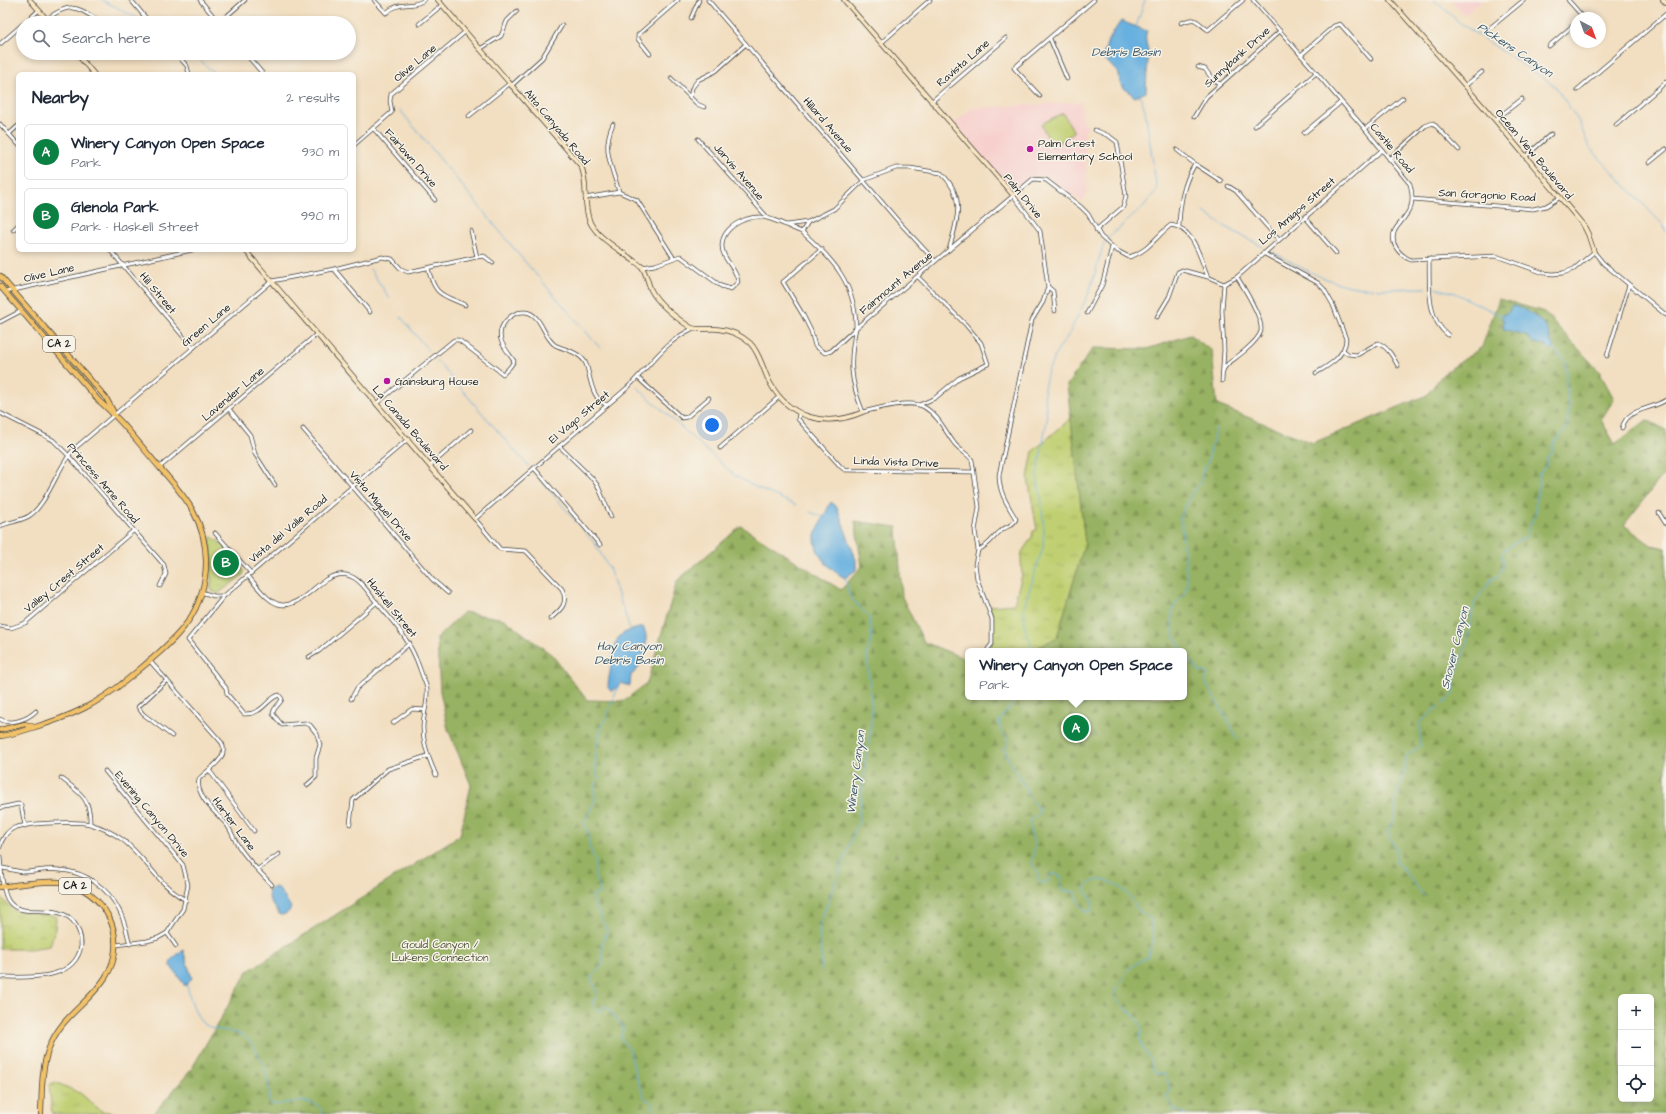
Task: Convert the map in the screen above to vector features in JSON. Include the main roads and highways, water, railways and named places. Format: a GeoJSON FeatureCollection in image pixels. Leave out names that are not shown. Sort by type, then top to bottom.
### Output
{"type":"FeatureCollection","features":[{"type":"Feature","properties":{"kind":"main road","name":"CA 2"},"geometry":{"type":"LineString","coordinates":[[0,276],[106,398],[114,414]]}},
{"type":"Feature","properties":{"kind":"main road","name":"CA 2"},"geometry":{"type":"LineString","coordinates":[[0,286],[99,401],[114,414],[187,501],[202,533],[206,562],[201,592],[184,627],[149,660],[104,697],[84,709],[34,728],[0,736]]}},
{"type":"Feature","properties":{"kind":"main road"},"geometry":{"type":"LineString","coordinates":[[0,730],[25,724],[34,728]]}},
{"type":"Feature","properties":{"kind":"main road","name":"CA 2"},"geometry":{"type":"LineString","coordinates":[[2,887],[52,882],[70,884],[84,889],[97,899],[108,913],[114,929],[116,945],[112,962],[105,978],[65,1021],[49,1048],[43,1071],[41,1114]]}},
{"type":"Feature","properties":{"kind":"water","name":"Debris Basin"},"geometry":{"type":"Polygon","coordinates":[[[1121,21],[1147,31],[1146,37],[1148,53],[1146,92],[1135,97],[1120,83],[1119,74],[1103,57],[1108,40],[1121,21]]]}},
{"type":"Feature","properties":{"kind":"water"},"geometry":{"type":"Polygon","coordinates":[[[1512,306],[1531,313],[1543,323],[1550,335],[1550,341],[1555,346],[1551,350],[1545,345],[1533,343],[1526,335],[1503,329],[1504,320],[1501,319],[1504,313],[1507,314],[1512,306]]]}},
{"type":"Feature","properties":{"kind":"water"},"geometry":{"type":"Polygon","coordinates":[[[831,502],[837,507],[856,560],[856,570],[845,578],[834,571],[824,561],[820,556],[815,543],[815,536],[831,502]]]}},
{"type":"Feature","properties":{"kind":"water","name":"Hay Canyon Debris Basin"},"geometry":{"type":"Polygon","coordinates":[[[643,627],[646,646],[639,666],[631,675],[630,686],[621,683],[612,692],[608,688],[608,684],[613,652],[617,640],[623,633],[643,627]]]}},
{"type":"Feature","properties":{"kind":"water"},"geometry":{"type":"Polygon","coordinates":[[[274,887],[278,888],[291,907],[286,914],[280,915],[270,901],[268,892],[274,887]]]}},
{"type":"Feature","properties":{"kind":"water"},"geometry":{"type":"Polygon","coordinates":[[[183,950],[192,978],[185,986],[170,965],[171,960],[183,950]]]}},
{"type":"Feature","properties":{"kind":"waterway"},"geometry":{"type":"LineString","coordinates":[[102,0],[133,16]]}},
{"type":"Feature","properties":{"kind":"waterway"},"geometry":{"type":"LineString","coordinates":[[1136,27],[1145,0]]}},
{"type":"Feature","properties":{"kind":"waterway","name":"Pickens Canyon"},"geometry":{"type":"LineString","coordinates":[[1434,0],[1460,23],[1555,86],[1578,120],[1589,147],[1664,226],[1666,232]]}},
{"type":"Feature","properties":{"kind":"waterway"},"geometry":{"type":"LineString","coordinates":[[200,60],[213,72]]}},
{"type":"Feature","properties":{"kind":"waterway"},"geometry":{"type":"LineString","coordinates":[[1032,648],[1025,627],[1024,607],[1043,547],[1044,529],[1041,496],[1037,477],[1047,419],[1044,389],[1048,371],[1058,350],[1069,334],[1089,293],[1104,243],[1142,208],[1157,190],[1145,110],[1140,95]]}},
{"type":"Feature","properties":{"kind":"waterway"},"geometry":{"type":"LineString","coordinates":[[400,110],[520,256],[601,349]]}},
{"type":"Feature","properties":{"kind":"waterway"},"geometry":{"type":"LineString","coordinates":[[1204,212],[1222,225],[1263,247]]}},
{"type":"Feature","properties":{"kind":"waterway"},"geometry":{"type":"LineString","coordinates":[[1271,251],[1304,269],[1327,279],[1351,286],[1380,289],[1426,288]]}},
{"type":"Feature","properties":{"kind":"waterway"},"geometry":{"type":"LineString","coordinates":[[370,269],[390,299]]}},
{"type":"Feature","properties":{"kind":"waterway"},"geometry":{"type":"LineString","coordinates":[[1435,288],[1455,293],[1502,316]]}},
{"type":"Feature","properties":{"kind":"waterway"},"geometry":{"type":"LineString","coordinates":[[401,317],[428,350]]}},
{"type":"Feature","properties":{"kind":"waterway","name":"Snover Canyon"},"geometry":{"type":"LineString","coordinates":[[1424,896],[1396,861],[1396,849],[1387,832],[1395,816],[1396,797],[1403,777],[1407,756],[1420,746],[1420,722],[1454,694],[1455,678],[1467,643],[1474,603],[1492,579],[1500,575],[1503,564],[1502,553],[1509,546],[1527,536],[1530,525],[1535,516],[1539,474],[1546,466],[1547,458],[1552,452],[1553,445],[1567,427],[1569,407],[1566,386],[1566,361],[1552,347]]}},
{"type":"Feature","properties":{"kind":"waterway"},"geometry":{"type":"LineString","coordinates":[[436,360],[529,467]]}},
{"type":"Feature","properties":{"kind":"waterway"},"geometry":{"type":"LineString","coordinates":[[637,387],[734,475],[755,487],[796,505]]}},
{"type":"Feature","properties":{"kind":"waterway"},"geometry":{"type":"LineString","coordinates":[[1181,648],[1173,633],[1172,624],[1172,615],[1175,605],[1185,592],[1187,585],[1185,563],[1186,554],[1182,545],[1185,541],[1182,538],[1183,534],[1180,517],[1193,491],[1201,483],[1202,473],[1207,464],[1216,428]]}},
{"type":"Feature","properties":{"kind":"waterway"},"geometry":{"type":"LineString","coordinates":[[534,472],[596,545],[609,568],[622,606]]}},
{"type":"Feature","properties":{"kind":"waterway"},"geometry":{"type":"LineString","coordinates":[[810,512],[825,518]]}},
{"type":"Feature","properties":{"kind":"waterway","name":"Winery Canyon"},"geometry":{"type":"LineString","coordinates":[[822,971],[819,926],[858,822],[872,716],[867,654],[872,637],[869,617],[850,597],[845,578]]}},
{"type":"Feature","properties":{"kind":"waterway"},"geometry":{"type":"LineString","coordinates":[[623,608],[630,630]]}},
{"type":"Feature","properties":{"kind":"waterway"},"geometry":{"type":"LineString","coordinates":[[1187,656],[1200,672],[1206,672],[1208,675],[1205,681],[1238,739]]}},
{"type":"Feature","properties":{"kind":"waterway"},"geometry":{"type":"LineString","coordinates":[[619,685],[598,737],[595,764],[598,779],[594,790],[596,798],[584,823],[589,836],[589,846],[595,860],[595,879],[600,888],[599,894],[593,895],[592,899],[607,931],[602,945],[603,965],[591,978],[597,992],[597,997],[592,1002],[594,1008],[600,1012],[604,1006],[608,1008],[623,1027],[621,1039],[630,1050],[636,1077],[645,1098],[652,1103],[655,1114]]}},
{"type":"Feature","properties":{"kind":"waterway"},"geometry":{"type":"LineString","coordinates":[[1012,700],[1011,706],[999,721],[1001,731],[1009,740],[1009,743],[1004,748],[1008,757],[1031,799],[1040,810],[1038,815],[1030,820],[1030,831],[1035,844],[1032,864],[1039,874],[1038,879],[1041,883],[1048,882],[1049,876],[1054,873],[1061,877],[1061,890],[1075,892],[1080,905],[1086,912],[1090,911],[1092,908],[1092,902],[1085,888],[1091,882],[1099,880],[1107,881],[1122,889],[1134,902],[1137,909],[1150,918],[1154,940],[1147,957],[1131,967],[1115,990],[1116,997],[1119,1003],[1133,1014],[1142,1027],[1140,1039],[1143,1049],[1151,1059],[1153,1070],[1158,1074],[1165,1074],[1170,1088],[1167,1097],[1170,1103],[1177,1110],[1187,1114]]}},
{"type":"Feature","properties":{"kind":"waterway"},"geometry":{"type":"LineString","coordinates":[[187,985],[195,1011],[204,1024],[208,1027],[241,1034],[251,1042],[264,1067],[269,1086],[269,1102],[273,1105],[294,1102],[309,1102],[320,1108],[323,1114]]}},
{"type":"Feature","properties":{"kind":"waterway"},"geometry":{"type":"LineString","coordinates":[[1173,1109],[1174,1114]]}},
{"type":"Feature","properties":{"kind":"place","name":"Palm Crest Elementary School"},"geometry":{"type":"Point","coordinates":[1030,149]}},
{"type":"Feature","properties":{"kind":"place","name":"Gainsburg House"},"geometry":{"type":"Point","coordinates":[387,381]}},
{"type":"Feature","properties":{"kind":"place","name":"Glenola Park"},"geometry":{"type":"Point","coordinates":[226,563]}},
{"type":"Feature","properties":{"kind":"place","name":"Winery Canyon Open Space"},"geometry":{"type":"Point","coordinates":[1076,728]}},
{"type":"Feature","properties":{"kind":"park label","name":"Gould Canyon / Lukens Connection"},"geometry":{"type":"Point","coordinates":[440,950]}}]}
